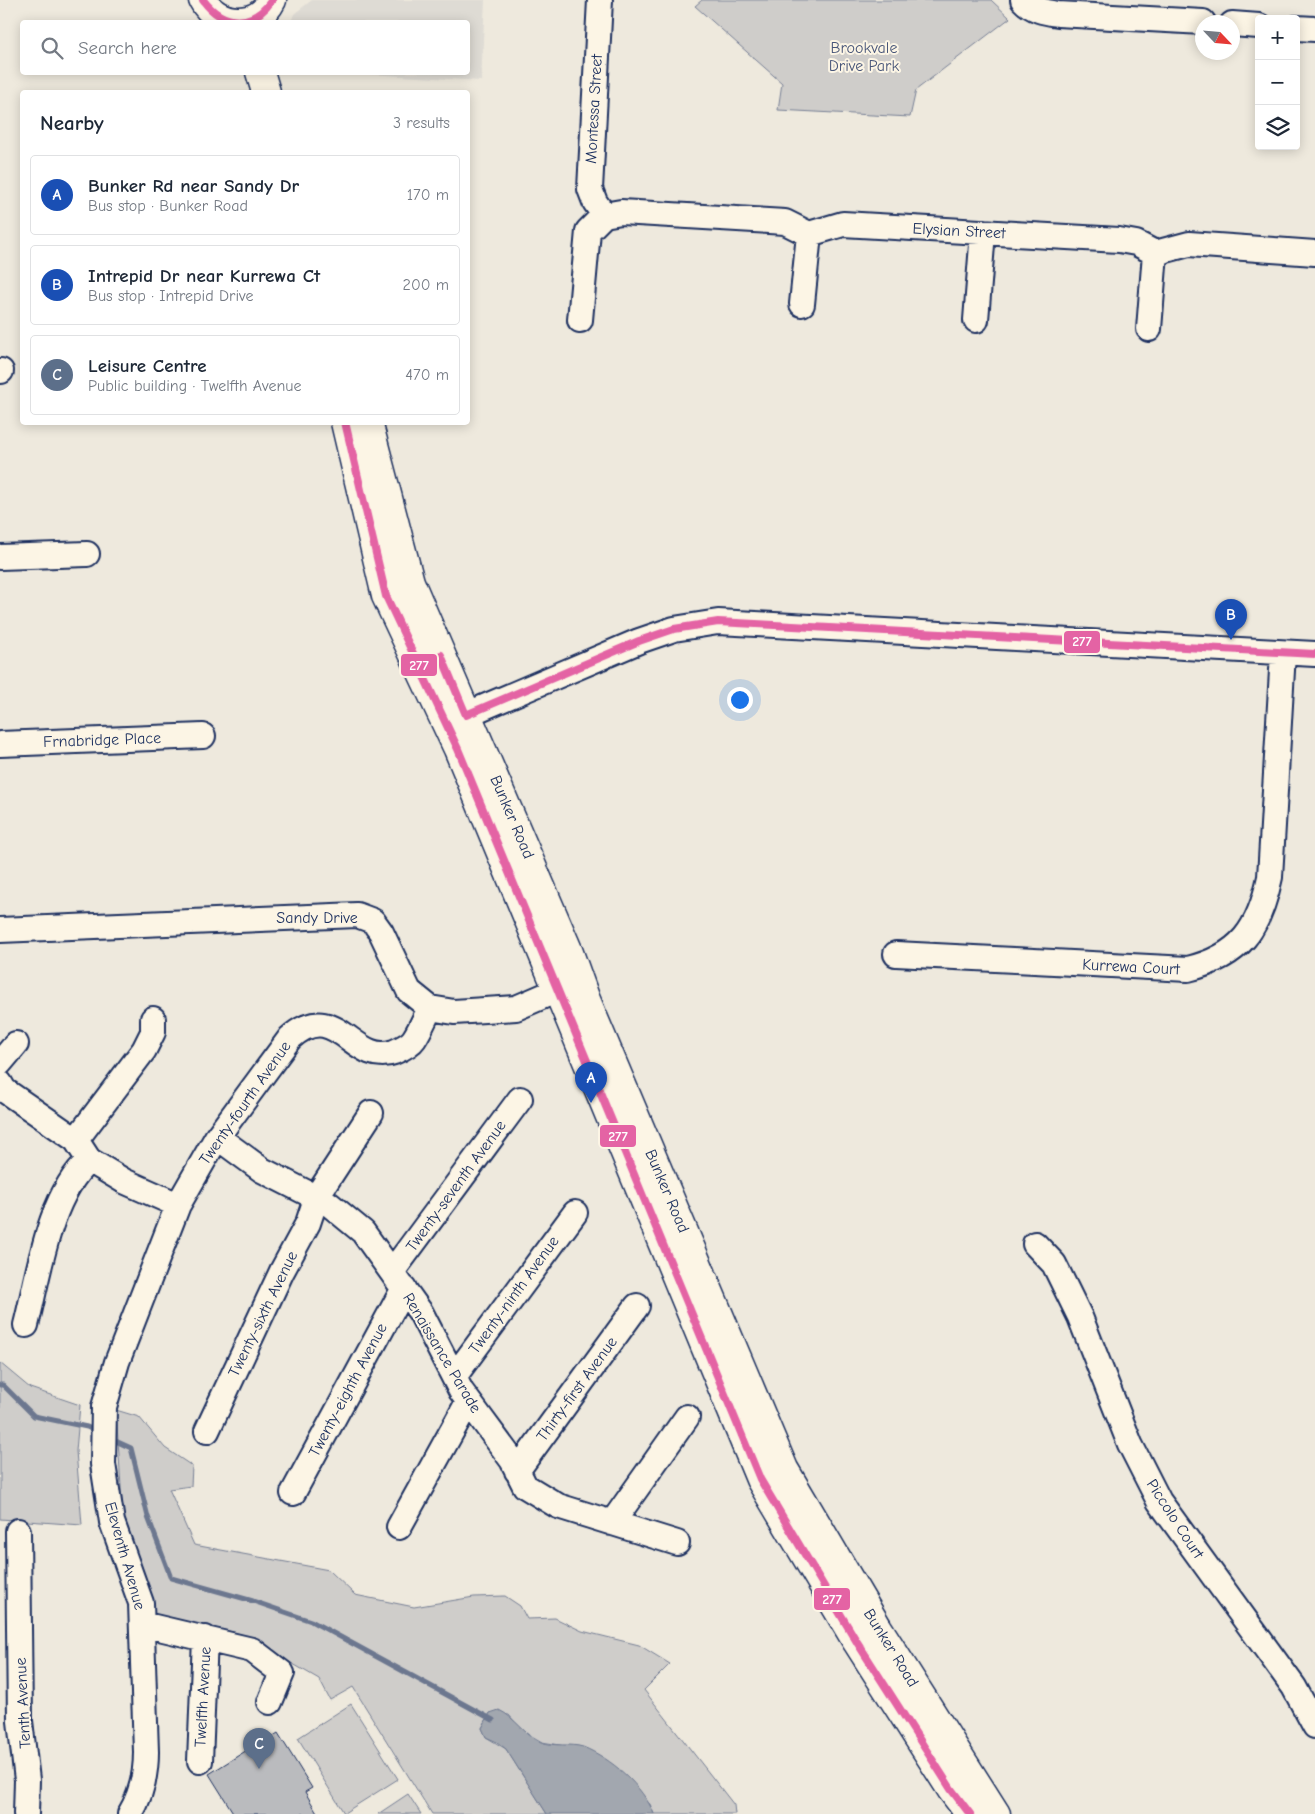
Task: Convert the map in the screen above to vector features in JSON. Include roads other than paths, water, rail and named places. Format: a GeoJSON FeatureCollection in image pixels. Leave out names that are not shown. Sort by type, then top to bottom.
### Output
{"type":"FeatureCollection","features":[{"type":"Feature","properties":{"kind":"main road"},"geometry":{"type":"LineString","coordinates":[[203,0],[214,14],[230,20]]}},
{"type":"Feature","properties":{"kind":"main road"},"geometry":{"type":"LineString","coordinates":[[249,20],[270,9]]}},
{"type":"Feature","properties":{"kind":"main road"},"geometry":{"type":"LineString","coordinates":[[261,75],[265,90]]}},
{"type":"Feature","properties":{"kind":"main road"},"geometry":{"type":"LineString","coordinates":[[275,75],[279,90]]}},
{"type":"Feature","properties":{"kind":"main road","name":"Bunker Road"},"geometry":{"type":"LineString","coordinates":[[346,425],[386,596],[456,719]]}},
{"type":"Feature","properties":{"kind":"main road","name":"Bunker Road"},"geometry":{"type":"LineString","coordinates":[[369,425],[410,582],[497,842],[568,986],[772,1474],[857,1642],[951,1789],[970,1814]]}},
{"type":"Feature","properties":{"kind":"main road","name":"Bunker Road"},"geometry":{"type":"LineString","coordinates":[[772,1474],[883,1636],[987,1803],[996,1814]]}},
{"type":"Feature","properties":{"kind":"street","name":"Montessa Street"},"geometry":{"type":"LineString","coordinates":[[600,0],[590,189],[595,202],[604,215]]}},
{"type":"Feature","properties":{"kind":"street"},"geometry":{"type":"LineString","coordinates":[[1023,0],[1028,5],[1042,11],[1058,14],[1195,22]]}},
{"type":"Feature","properties":{"kind":"street"},"geometry":{"type":"LineString","coordinates":[[1240,25],[1255,26]]}},
{"type":"Feature","properties":{"kind":"street"},"geometry":{"type":"LineString","coordinates":[[1300,28],[1315,29]]}},
{"type":"Feature","properties":{"kind":"street"},"geometry":{"type":"LineString","coordinates":[[580,320],[588,231],[604,215],[621,212],[785,222],[809,234],[802,304]]}},
{"type":"Feature","properties":{"kind":"street","name":"Elysian Street"},"geometry":{"type":"LineString","coordinates":[[809,234],[842,224],[1119,240],[1136,243],[1155,253]]}},
{"type":"Feature","properties":{"kind":"street"},"geometry":{"type":"LineString","coordinates":[[976,320],[983,232]]}},
{"type":"Feature","properties":{"kind":"street"},"geometry":{"type":"LineString","coordinates":[[1149,329],[1155,253],[1190,244],[1315,253]]}},
{"type":"Feature","properties":{"kind":"street"},"geometry":{"type":"LineString","coordinates":[[0,557],[87,554]]}},
{"type":"Feature","properties":{"kind":"street"},"geometry":{"type":"LineString","coordinates":[[456,719],[638,641],[674,629],[718,622],[1315,654]]}},
{"type":"Feature","properties":{"kind":"street","name":"Kurrewa Court"},"geometry":{"type":"LineString","coordinates":[[896,954],[1188,969],[1211,964],[1234,949],[1253,928],[1264,902],[1270,878],[1284,653]]}},
{"type":"Feature","properties":{"kind":"street","name":"Frnabridge Place"},"geometry":{"type":"LineString","coordinates":[[0,744],[204,736]]}},
{"type":"Feature","properties":{"kind":"street","name":"Sandy Drive"},"geometry":{"type":"LineString","coordinates":[[0,930],[357,915],[373,921],[381,932],[409,991],[430,1008],[454,1012],[516,1008],[568,986]]}},
{"type":"Feature","properties":{"kind":"street","name":"Twenty-fourth Avenue"},"geometry":{"type":"LineString","coordinates":[[110,1386],[117,1362],[178,1205],[217,1137],[290,1038],[299,1030],[317,1024],[337,1028],[363,1049],[384,1056],[400,1050],[413,1041],[430,1008]]}},
{"type":"Feature","properties":{"kind":"street"},"geometry":{"type":"LineString","coordinates":[[76,1140],[144,1050],[153,1032],[153,1019]]}},
{"type":"Feature","properties":{"kind":"street"},"geometry":{"type":"LineString","coordinates":[[0,1063],[16,1044]]}},
{"type":"Feature","properties":{"kind":"street"},"geometry":{"type":"LineString","coordinates":[[1,1089],[76,1140],[89,1160],[124,1181],[178,1205]]}},
{"type":"Feature","properties":{"kind":"street","name":"Twenty-seventh Avenue"},"geometry":{"type":"LineString","coordinates":[[398,1280],[520,1099]]}},
{"type":"Feature","properties":{"kind":"street","name":"Twenty-sixth Avenue"},"geometry":{"type":"LineString","coordinates":[[207,1431],[282,1271],[308,1223],[317,1196],[370,1113]]}},
{"type":"Feature","properties":{"kind":"street","name":"Renaissance Parade"},"geometry":{"type":"LineString","coordinates":[[217,1137],[262,1170],[330,1204],[363,1232],[421,1312],[468,1402],[517,1471],[525,1486],[558,1506],[677,1543]]}},
{"type":"Feature","properties":{"kind":"street"},"geometry":{"type":"LineString","coordinates":[[26,1325],[56,1206],[77,1171],[89,1160]]}},
{"type":"Feature","properties":{"kind":"street","name":"Twenty-ninth Avenue"},"geometry":{"type":"LineString","coordinates":[[454,1377],[575,1213]]}},
{"type":"Feature","properties":{"kind":"street","name":"Piccolo Court"},"geometry":{"type":"LineString","coordinates":[[1035,1244],[1054,1264],[1075,1309],[1130,1444],[1159,1501],[1294,1687],[1315,1726]]}},
{"type":"Feature","properties":{"kind":"street","name":"Twenty-eighth Avenue"},"geometry":{"type":"LineString","coordinates":[[293,1493],[398,1280]]}},
{"type":"Feature","properties":{"kind":"street","name":"Thirty-first Avenue"},"geometry":{"type":"LineString","coordinates":[[517,1471],[637,1306]]}},
{"type":"Feature","properties":{"kind":"street","name":"Eleventh Avenue"},"geometry":{"type":"LineString","coordinates":[[110,1386],[104,1407],[103,1464],[112,1522],[141,1603],[142,1624],[146,1772],[142,1790],[130,1814]]}},
{"type":"Feature","properties":{"kind":"street"},"geometry":{"type":"LineString","coordinates":[[399,1527],[468,1402]]}},
{"type":"Feature","properties":{"kind":"street"},"geometry":{"type":"LineString","coordinates":[[612,1523],[687,1417]]}},
{"type":"Feature","properties":{"kind":"street","name":"Tenth Avenue"},"geometry":{"type":"LineString","coordinates":[[18,1531],[20,1721],[27,1780],[26,1814]]}},
{"type":"Feature","properties":{"kind":"street","name":"Twelfth Avenue"},"geometry":{"type":"LineString","coordinates":[[142,1624],[205,1638],[200,1761]]}},
{"type":"Feature","properties":{"kind":"street"},"geometry":{"type":"LineString","coordinates":[[205,1638],[252,1650],[282,1674],[270,1702]]}},
{"type":"Feature","properties":{"kind":"waterway"},"geometry":{"type":"LineString","coordinates":[[0,1385],[3,1385],[34,1416],[87,1427],[97,1432]]}},
{"type":"Feature","properties":{"kind":"waterway"},"geometry":{"type":"LineString","coordinates":[[109,1438],[131,1448],[148,1517],[171,1578],[253,1601],[311,1621],[493,1720]]}},
{"type":"Feature","properties":{"kind":"place","name":"Intrepid Dr near Kurrewa Ct"},"geometry":{"type":"Point","coordinates":[1231,640]}},
{"type":"Feature","properties":{"kind":"place","name":"Bunker Rd near Sandy Dr"},"geometry":{"type":"Point","coordinates":[591,1103]}},
{"type":"Feature","properties":{"kind":"place","name":"Leisure Centre"},"geometry":{"type":"Point","coordinates":[259,1769]}},
{"type":"Feature","properties":{"kind":"park label","name":"Brookvale Drive Park"},"geometry":{"type":"Point","coordinates":[864,57]}}]}
